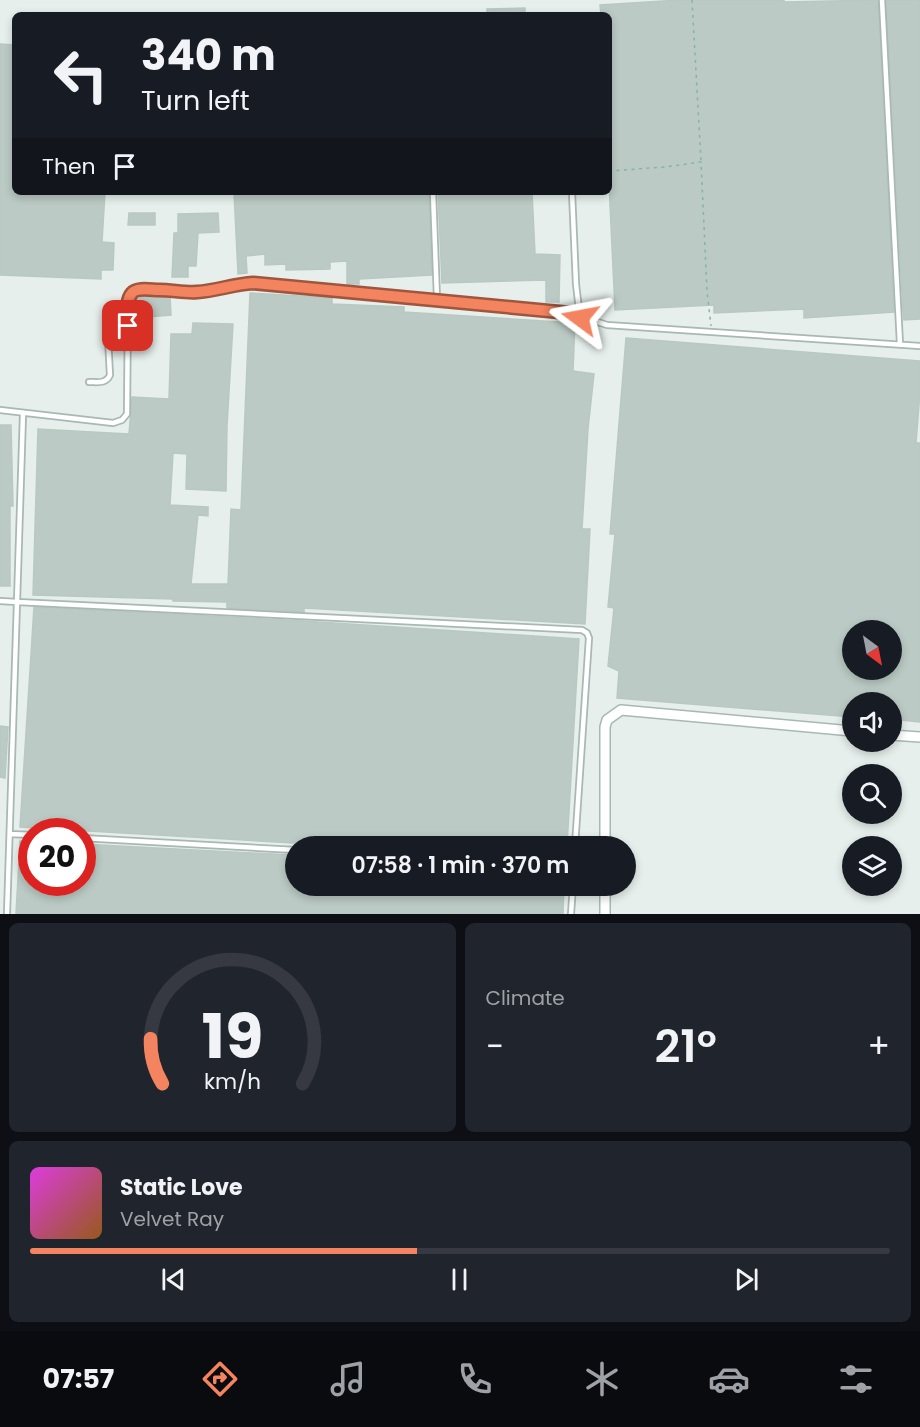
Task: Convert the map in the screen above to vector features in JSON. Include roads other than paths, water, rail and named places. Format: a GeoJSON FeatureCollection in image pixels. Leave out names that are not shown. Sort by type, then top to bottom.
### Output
{"type":"FeatureCollection","features":[{"type":"Feature","properties":{"kind":"street"},"geometry":{"type":"LineString","coordinates":[[605,836],[605,727],[607,720],[621,710],[842,730]]}},
{"type":"Feature","properties":{"kind":"street"},"geometry":{"type":"LineString","coordinates":[[902,736],[920,737]]}},
{"type":"Feature","properties":{"kind":"street"},"geometry":{"type":"LineString","coordinates":[[605,896],[605,914]]}},
{"type":"Feature","properties":{"kind":"lane"},"geometry":{"type":"LineString","coordinates":[[882,0],[900,344]]}},
{"type":"Feature","properties":{"kind":"lane"},"geometry":{"type":"LineString","coordinates":[[433,195],[437,300]]}},
{"type":"Feature","properties":{"kind":"lane"},"geometry":{"type":"LineString","coordinates":[[572,195],[576,284],[580,318]]}},
{"type":"Feature","properties":{"kind":"lane"},"geometry":{"type":"LineString","coordinates":[[0,410],[113,423],[122,420],[127,414],[128,304],[131,294],[137,290],[177,290],[195,293],[253,283],[570,313],[607,325],[920,346]]}},
{"type":"Feature","properties":{"kind":"lane"},"geometry":{"type":"LineString","coordinates":[[89,382],[104,382],[110,375],[107,320],[114,308],[128,304]]}},
{"type":"Feature","properties":{"kind":"lane"},"geometry":{"type":"LineString","coordinates":[[7,914],[23,414]]}},
{"type":"Feature","properties":{"kind":"lane"},"geometry":{"type":"LineString","coordinates":[[0,601],[582,630],[589,638],[576,836]]}},
{"type":"Feature","properties":{"kind":"lane"},"geometry":{"type":"LineString","coordinates":[[10,834],[18,834]]}},
{"type":"Feature","properties":{"kind":"lane"},"geometry":{"type":"LineString","coordinates":[[96,839],[285,849]]}},
{"type":"Feature","properties":{"kind":"lane"},"geometry":{"type":"LineString","coordinates":[[571,914],[572,896]]}}]}
